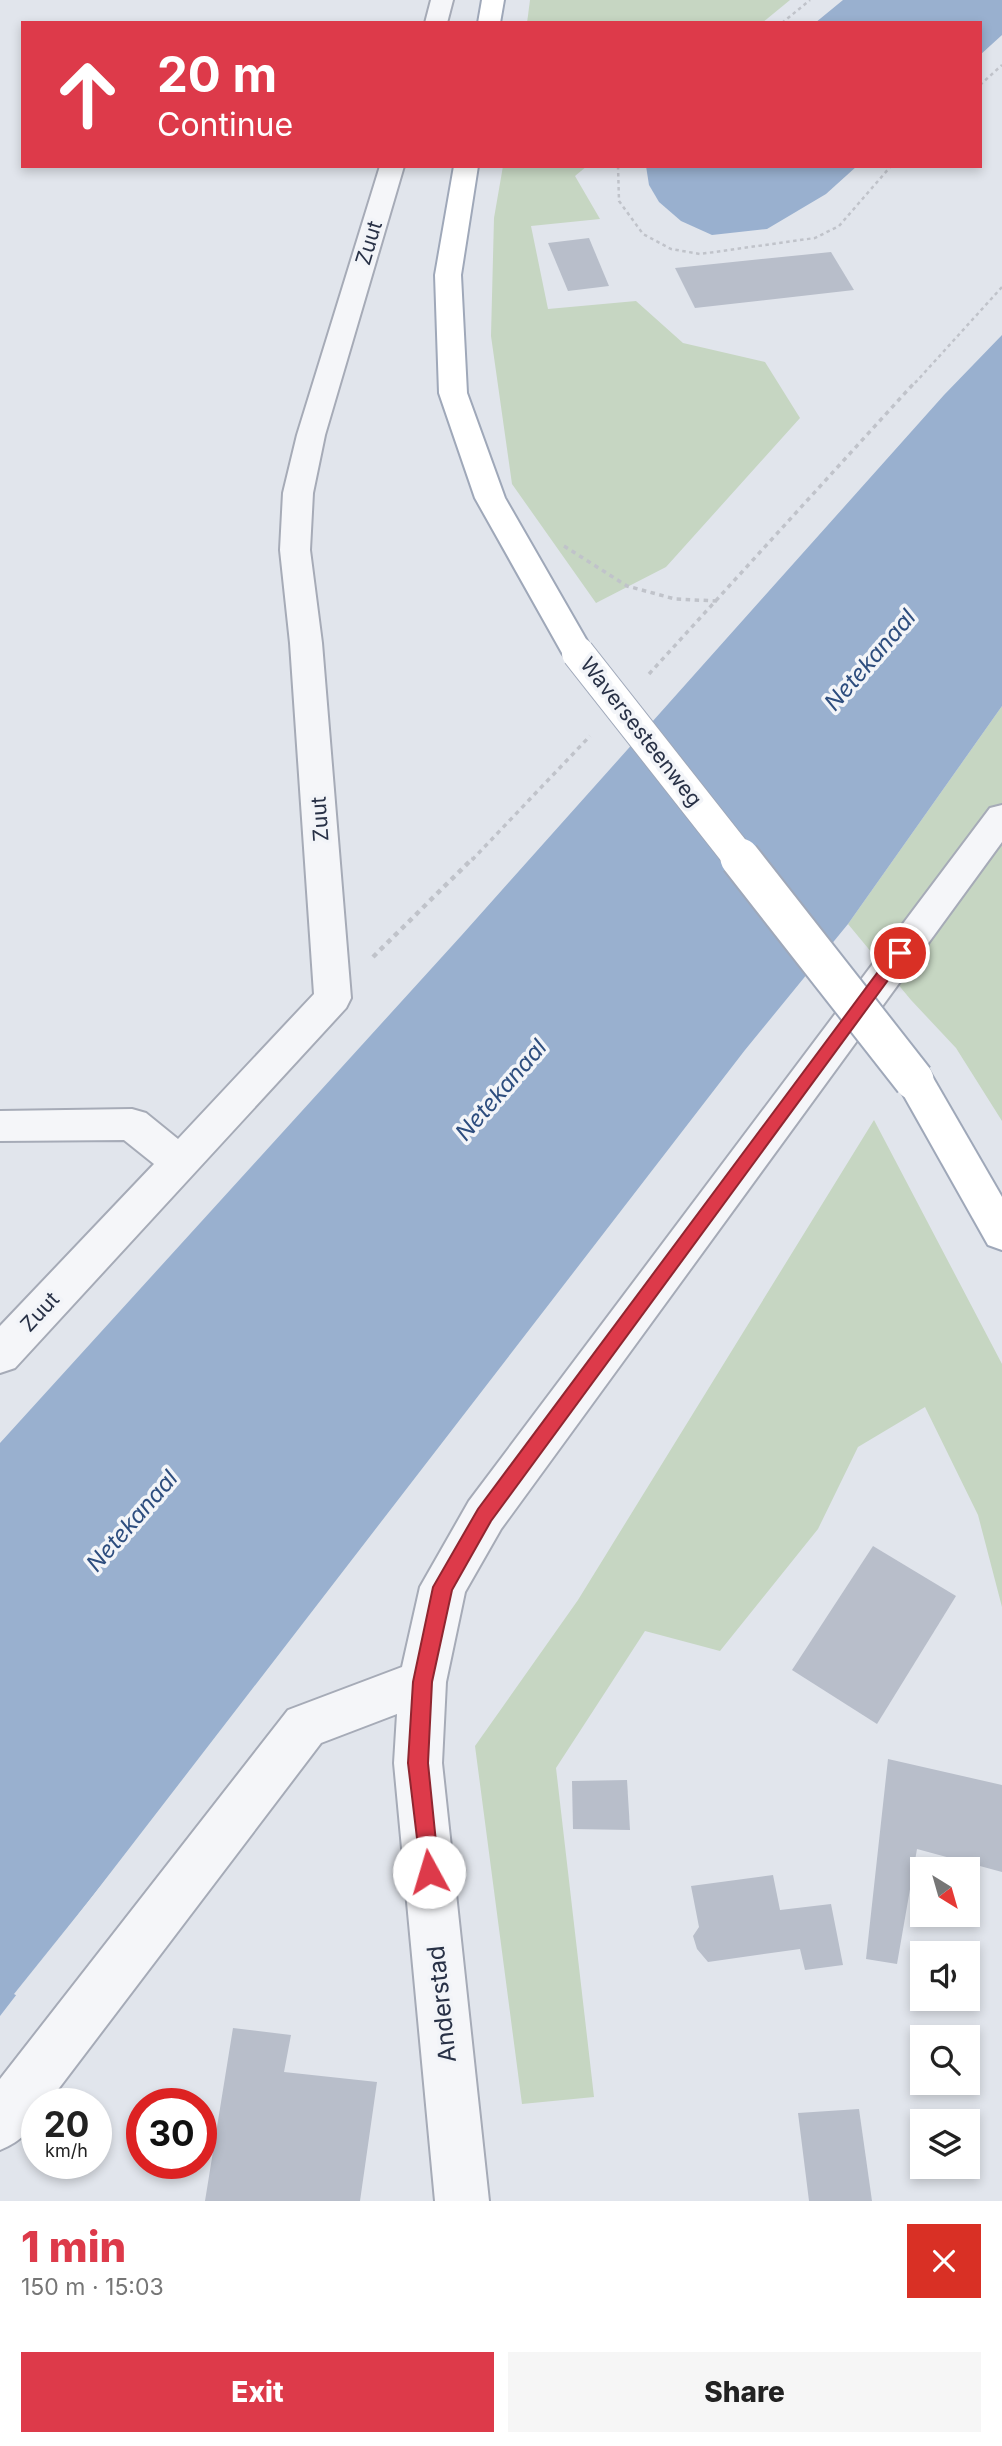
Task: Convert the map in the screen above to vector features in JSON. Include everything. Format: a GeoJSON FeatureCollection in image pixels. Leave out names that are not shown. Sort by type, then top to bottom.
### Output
{"type":"FeatureCollection","features":[{"type":"Feature","properties":{"kind":"main road"},"geometry":{"type":"LineString","coordinates":[[489,21],[493,0]]}},
{"type":"Feature","properties":{"kind":"main road","name":"Waversesteenweg"},"geometry":{"type":"LineString","coordinates":[[466,168],[448,275],[453,393],[490,498],[578,653],[914,1080],[1002,1233]]}},
{"type":"Feature","properties":{"kind":"street"},"geometry":{"type":"LineString","coordinates":[[437,21],[442,0]]}},
{"type":"Feature","properties":{"kind":"street","name":"Zuut"},"geometry":{"type":"LineString","coordinates":[[0,1355],[333,998],[306,643],[295,550],[298,493],[312,435],[391,168]]}},
{"type":"Feature","properties":{"kind":"street","name":"Anderstad"},"geometry":{"type":"LineString","coordinates":[[461,2201],[418,1763],[422,1682],[443,1587],[485,1515],[1002,817]]}},
{"type":"Feature","properties":{"kind":"street"},"geometry":{"type":"LineString","coordinates":[[0,1126],[132,1124],[180,1163]]}},
{"type":"Feature","properties":{"kind":"street"},"geometry":{"type":"LineString","coordinates":[[0,2123],[305,1726],[422,1682]]}},
{"type":"Feature","properties":{"kind":"path"},"geometry":{"type":"LineString","coordinates":[[784,21],[810,0]]}},
{"type":"Feature","properties":{"kind":"path"},"geometry":{"type":"LineString","coordinates":[[982,83],[1002,65]]}},
{"type":"Feature","properties":{"kind":"path"},"geometry":{"type":"LineString","coordinates":[[618,168],[619,201],[643,234],[671,248],[700,254],[815,238],[839,226],[889,168]]}},
{"type":"Feature","properties":{"kind":"path"},"geometry":{"type":"LineString","coordinates":[[642,680],[718,601],[1002,286]]}},
{"type":"Feature","properties":{"kind":"path"},"geometry":{"type":"LineString","coordinates":[[563,546],[627,586],[675,599],[718,601]]}},
{"type":"Feature","properties":{"kind":"path"},"geometry":{"type":"LineString","coordinates":[[333,998],[492,840],[595,730]]}},
{"type":"Feature","properties":{"kind":"green space"},"geometry":{"type":"Polygon","coordinates":[[[530,0],[790,0],[764,21],[527,21],[530,0]]]}},
{"type":"Feature","properties":{"kind":"green space"},"geometry":{"type":"Polygon","coordinates":[[[503,168],[585,168],[575,176],[600,219],[531,226],[548,309],[636,301],[683,343],[765,362],[800,418],[666,567],[596,603],[512,484],[491,336],[494,218],[503,168]]]}},
{"type":"Feature","properties":{"kind":"green space"},"geometry":{"type":"Polygon","coordinates":[[[1002,706],[1002,1121],[956,1048],[911,1000],[848,924],[1002,706]]]}},
{"type":"Feature","properties":{"kind":"green space"},"geometry":{"type":"Polygon","coordinates":[[[874,1120],[1002,1364],[1002,1607],[978,1515],[925,1407],[858,1447],[818,1529],[720,1651],[645,1631],[556,1768],[594,2097],[522,2104],[475,1746],[578,1600],[874,1120]]]}},
{"type":"Feature","properties":{"kind":"water"},"geometry":{"type":"Polygon","coordinates":[[[843,0],[1002,0],[1002,35],[982,53],[982,21],[817,21],[843,0]]]}},
{"type":"Feature","properties":{"kind":"water"},"geometry":{"type":"Polygon","coordinates":[[[646,168],[855,168],[826,194],[767,229],[712,235],[681,221],[659,202],[649,185],[646,168]]]}},
{"type":"Feature","properties":{"kind":"water","name":"Netekanaal"},"geometry":{"type":"Polygon","coordinates":[[[1002,335],[1002,706],[848,924],[745,1050],[0,2016],[0,1443],[461,936],[944,395],[1002,335]]]}},
{"type":"Feature","properties":{"kind":"pier"},"geometry":{"type":"Polygon","coordinates":[[[132,1847],[19,1997],[14,1994],[132,1847]]]}},
{"type":"Feature","properties":{"kind":"building"},"geometry":{"type":"Polygon","coordinates":[[[589,238],[609,286],[568,291],[548,243],[589,238]]]}},
{"type":"Feature","properties":{"kind":"building"},"geometry":{"type":"Polygon","coordinates":[[[831,252],[854,290],[695,308],[675,268],[831,252]]]}},
{"type":"Feature","properties":{"kind":"building"},"geometry":{"type":"Polygon","coordinates":[[[873,1546],[956,1596],[877,1724],[792,1670],[873,1546]]]}},
{"type":"Feature","properties":{"kind":"building"},"geometry":{"type":"Polygon","coordinates":[[[888,1759],[1002,1785],[1002,1872],[980,1866],[980,1857],[947,1857],[917,1849],[916,1857],[910,1857],[910,1889],[897,1964],[866,1959],[888,1759]]]}},
{"type":"Feature","properties":{"kind":"building"},"geometry":{"type":"Polygon","coordinates":[[[627,1780],[630,1830],[573,1829],[572,1781],[627,1780]]]}},
{"type":"Feature","properties":{"kind":"building"},"geometry":{"type":"Polygon","coordinates":[[[773,1875],[780,1910],[831,1904],[843,1965],[805,1970],[800,1949],[708,1962],[697,1949],[693,1936],[699,1927],[691,1886],[773,1875]]]}},
{"type":"Feature","properties":{"kind":"building"},"geometry":{"type":"Polygon","coordinates":[[[233,2028],[291,2035],[284,2072],[377,2082],[360,2201],[205,2201],[209,2179],[217,2179],[217,2127],[233,2028]]]}},
{"type":"Feature","properties":{"kind":"building"},"geometry":{"type":"Polygon","coordinates":[[[859,2109],[872,2201],[809,2201],[798,2113],[859,2109]]]}},
{"type":"Feature","properties":{"kind":"route"},"geometry":{"type":"LineString","coordinates":[[429,1872],[418,1763],[422,1682],[443,1587],[485,1515],[900,953]]}}]}
